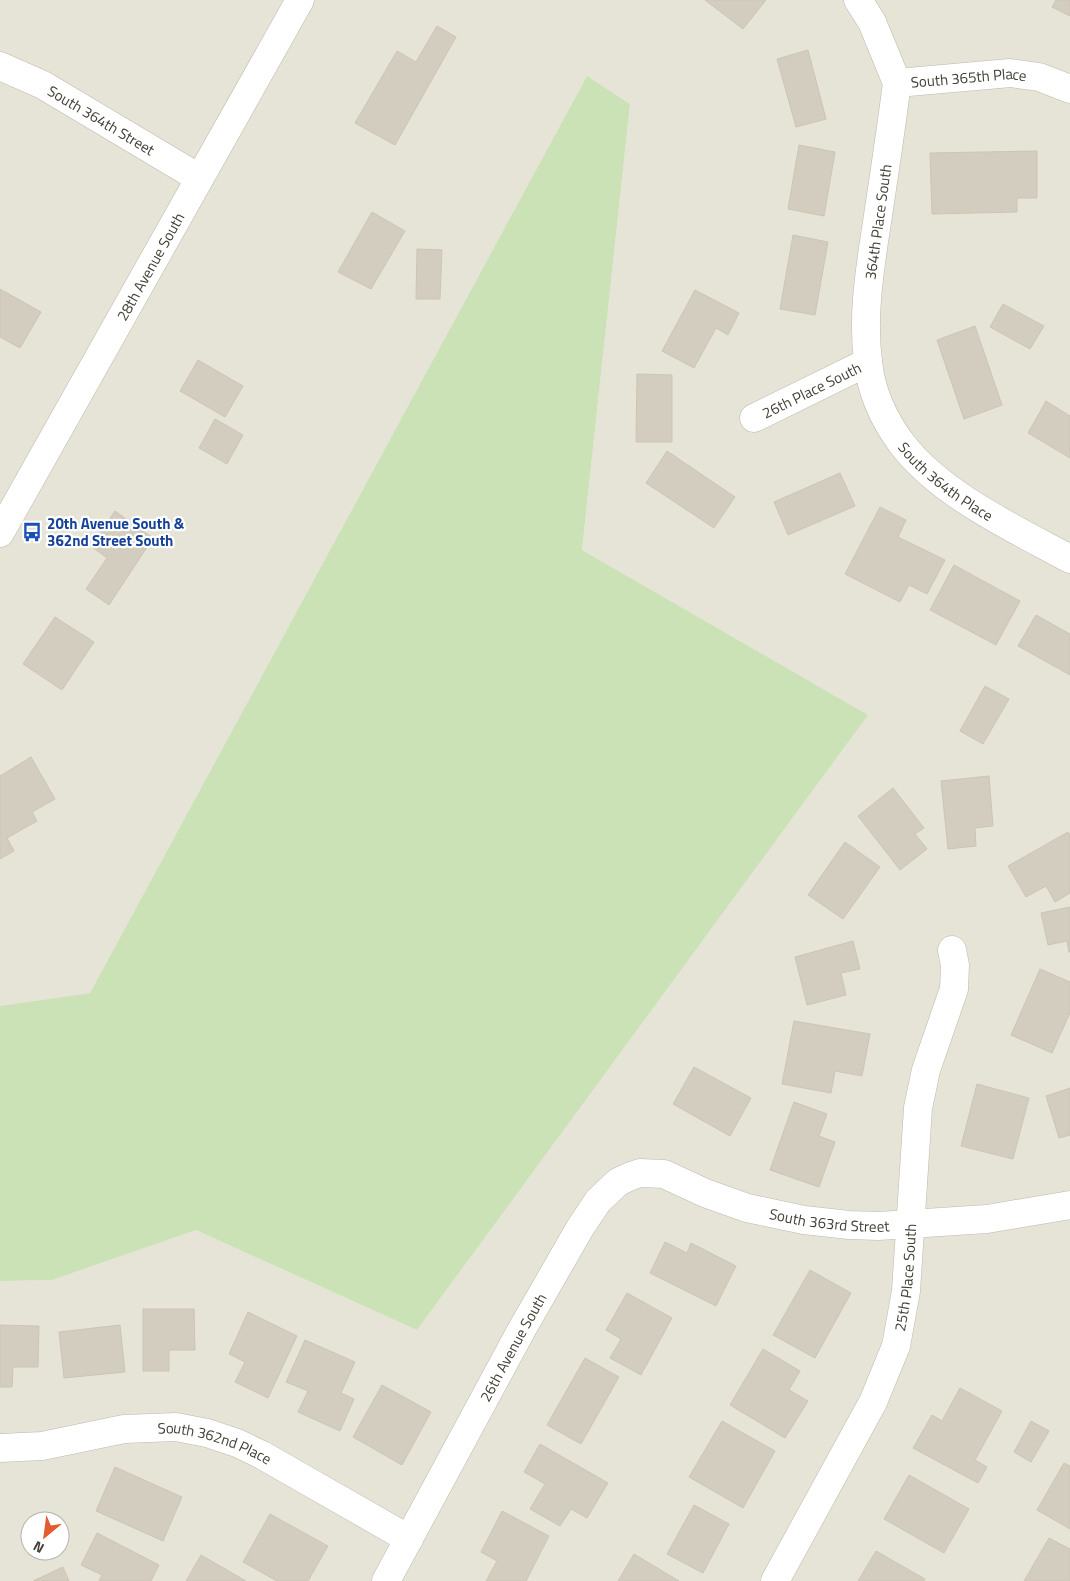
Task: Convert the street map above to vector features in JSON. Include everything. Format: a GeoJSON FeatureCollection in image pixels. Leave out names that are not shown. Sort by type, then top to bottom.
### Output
{"type":"FeatureCollection","features":[{"type":"Feature","properties":{"kind":"street","name":"28th Avenue South"},"geometry":{"type":"LineString","coordinates":[[0,533],[300,0]]}},
{"type":"Feature","properties":{"kind":"street","name":"South 365th Place"},"geometry":{"type":"LineString","coordinates":[[858,0],[872,22],[897,83],[1010,73],[1039,77],[1070,89]]}},
{"type":"Feature","properties":{"kind":"street","name":"South 364th Street"},"geometry":{"type":"LineString","coordinates":[[0,66],[43,85],[200,178]]}},
{"type":"Feature","properties":{"kind":"street","name":"364th Place South"},"geometry":{"type":"LineString","coordinates":[[868,362],[866,334],[867,300],[871,261],[897,83]]}},
{"type":"Feature","properties":{"kind":"street","name":"26th Place South"},"geometry":{"type":"LineString","coordinates":[[754,418],[868,362]]}},
{"type":"Feature","properties":{"kind":"street","name":"South 364th Place"},"geometry":{"type":"LineString","coordinates":[[868,362],[876,399],[883,413],[903,445],[929,472],[965,500],[1070,559]]}},
{"type":"Feature","properties":{"kind":"street","name":"25th Place South"},"geometry":{"type":"LineString","coordinates":[[775,1581],[862,1425],[884,1379],[896,1346],[906,1291],[918,1108],[926,1070],[954,989],[955,964],[952,950]]}},
{"type":"Feature","properties":{"kind":"street","name":"26th Avenue South"},"geometry":{"type":"LineString","coordinates":[[386,1581],[522,1329],[580,1228],[598,1201],[618,1182],[640,1173],[664,1174],[683,1184]]}},
{"type":"Feature","properties":{"kind":"street","name":"South 363rd Street"},"geometry":{"type":"LineString","coordinates":[[683,1184],[748,1208],[826,1224],[868,1226],[987,1219],[1070,1205]]}},
{"type":"Feature","properties":{"kind":"street","name":"South 362nd Place"},"geometry":{"type":"LineString","coordinates":[[0,1448],[42,1446],[124,1429],[176,1427],[207,1433],[237,1443],[262,1455],[408,1539]]}},
{"type":"Feature","properties":{"kind":"shaded area"},"geometry":{"type":"Polygon","coordinates":[[[0,0],[1070,0],[1070,1581],[0,1581],[0,1281],[52,1280],[196,1230],[417,1330],[868,715],[582,550],[630,104],[587,76],[90,993],[0,1006],[0,0]]]}},
{"type":"Feature","properties":{"kind":"green space"},"geometry":{"type":"Polygon","coordinates":[[[587,76],[630,104],[582,550],[868,715],[417,1330],[196,1230],[52,1280],[0,1281],[0,1006],[90,993],[587,76]]]}},
{"type":"Feature","properties":{"kind":"building"},"geometry":{"type":"Polygon","coordinates":[[[705,0],[766,0],[743,29],[705,0]]]}},
{"type":"Feature","properties":{"kind":"building"},"geometry":{"type":"Polygon","coordinates":[[[1056,0],[1070,0],[1070,16],[1052,7],[1056,0]]]}},
{"type":"Feature","properties":{"kind":"building"},"geometry":{"type":"Polygon","coordinates":[[[437,26],[456,37],[395,145],[355,123],[397,51],[416,62],[437,26]]]}},
{"type":"Feature","properties":{"kind":"building"},"geometry":{"type":"Polygon","coordinates":[[[808,50],[826,119],[796,127],[777,59],[808,50]]]}},
{"type":"Feature","properties":{"kind":"building"},"geometry":{"type":"Polygon","coordinates":[[[799,145],[835,152],[824,216],[788,209],[799,145]]]}},
{"type":"Feature","properties":{"kind":"building"},"geometry":{"type":"Polygon","coordinates":[[[1037,151],[1037,198],[1017,198],[1017,212],[932,214],[930,153],[1037,151]]]}},
{"type":"Feature","properties":{"kind":"building"},"geometry":{"type":"Polygon","coordinates":[[[372,212],[405,231],[371,289],[338,272],[372,212]]]}},
{"type":"Feature","properties":{"kind":"building"},"geometry":{"type":"Polygon","coordinates":[[[793,235],[828,242],[815,315],[780,309],[793,235]]]}},
{"type":"Feature","properties":{"kind":"building"},"geometry":{"type":"Polygon","coordinates":[[[417,249],[442,250],[440,299],[416,299],[417,249]]]}},
{"type":"Feature","properties":{"kind":"building"},"geometry":{"type":"Polygon","coordinates":[[[0,289],[41,312],[20,348],[0,337],[0,289]]]}},
{"type":"Feature","properties":{"kind":"building"},"geometry":{"type":"Polygon","coordinates":[[[695,290],[739,313],[728,335],[716,328],[694,368],[662,351],[695,290]]]}},
{"type":"Feature","properties":{"kind":"building"},"geometry":{"type":"Polygon","coordinates":[[[1003,304],[1044,326],[1030,349],[990,327],[1003,304]]]}},
{"type":"Feature","properties":{"kind":"building"},"geometry":{"type":"Polygon","coordinates":[[[975,326],[1002,405],[964,419],[937,340],[975,326]]]}},
{"type":"Feature","properties":{"kind":"building"},"geometry":{"type":"Polygon","coordinates":[[[198,360],[243,386],[225,417],[180,391],[198,360]]]}},
{"type":"Feature","properties":{"kind":"building"},"geometry":{"type":"Polygon","coordinates":[[[637,374],[672,375],[672,442],[636,442],[637,374]]]}},
{"type":"Feature","properties":{"kind":"building"},"geometry":{"type":"Polygon","coordinates":[[[1046,401],[1070,416],[1070,458],[1028,433],[1046,401]]]}},
{"type":"Feature","properties":{"kind":"building"},"geometry":{"type":"Polygon","coordinates":[[[215,419],[243,435],[227,464],[199,448],[215,419]]]}},
{"type":"Feature","properties":{"kind":"building"},"geometry":{"type":"Polygon","coordinates":[[[667,451],[735,497],[714,528],[646,483],[667,451]]]}},
{"type":"Feature","properties":{"kind":"building"},"geometry":{"type":"Polygon","coordinates":[[[840,473],[855,506],[788,535],[774,502],[840,473]]]}},
{"type":"Feature","properties":{"kind":"building"},"geometry":{"type":"Polygon","coordinates":[[[880,507],[906,520],[898,537],[945,560],[927,594],[909,585],[900,602],[845,574],[880,507]]]}},
{"type":"Feature","properties":{"kind":"building"},"geometry":{"type":"Polygon","coordinates":[[[115,511],[153,538],[109,605],[86,589],[107,558],[91,546],[115,511]]]}},
{"type":"Feature","properties":{"kind":"building"},"geometry":{"type":"Polygon","coordinates":[[[954,565],[1020,601],[996,645],[930,610],[954,565]]]}},
{"type":"Feature","properties":{"kind":"building"},"geometry":{"type":"Polygon","coordinates":[[[1036,615],[1070,634],[1070,675],[1018,646],[1036,615]]]}},
{"type":"Feature","properties":{"kind":"building"},"geometry":{"type":"Polygon","coordinates":[[[55,617],[94,642],[62,690],[23,664],[55,617]]]}},
{"type":"Feature","properties":{"kind":"building"},"geometry":{"type":"Polygon","coordinates":[[[985,686],[1009,699],[983,744],[960,731],[985,686]]]}},
{"type":"Feature","properties":{"kind":"building"},"geometry":{"type":"Polygon","coordinates":[[[31,757],[55,799],[32,812],[37,821],[7,838],[14,851],[0,859],[0,776],[31,757]]]}},
{"type":"Feature","properties":{"kind":"building"},"geometry":{"type":"Polygon","coordinates":[[[989,776],[993,826],[975,828],[976,846],[948,849],[941,781],[989,776]]]}},
{"type":"Feature","properties":{"kind":"building"},"geometry":{"type":"Polygon","coordinates":[[[893,788],[924,828],[915,834],[927,849],[900,870],[858,816],[893,788]]]}},
{"type":"Feature","properties":{"kind":"building"},"geometry":{"type":"Polygon","coordinates":[[[1068,832],[1070,835],[1070,893],[1055,902],[1046,886],[1026,897],[1008,866],[1068,832]]]}},
{"type":"Feature","properties":{"kind":"building"},"geometry":{"type":"Polygon","coordinates":[[[845,842],[880,867],[843,919],[808,895],[845,842]]]}},
{"type":"Feature","properties":{"kind":"building"},"geometry":{"type":"Polygon","coordinates":[[[1070,907],[1069,952],[1067,941],[1048,945],[1041,913],[1070,907]]]}},
{"type":"Feature","properties":{"kind":"building"},"geometry":{"type":"Polygon","coordinates":[[[853,941],[860,969],[841,973],[846,995],[807,1005],[795,957],[853,941]]]}},
{"type":"Feature","properties":{"kind":"building"},"geometry":{"type":"Polygon","coordinates":[[[1040,969],[1070,982],[1070,1013],[1052,1053],[1011,1035],[1040,969]]]}},
{"type":"Feature","properties":{"kind":"building"},"geometry":{"type":"Polygon","coordinates":[[[794,1021],[870,1034],[862,1076],[835,1071],[831,1093],[782,1084],[794,1021]]]}},
{"type":"Feature","properties":{"kind":"building"},"geometry":{"type":"Polygon","coordinates":[[[694,1067],[751,1098],[730,1136],[673,1104],[694,1067]]]}},
{"type":"Feature","properties":{"kind":"building"},"geometry":{"type":"Polygon","coordinates":[[[977,1084],[1029,1098],[1013,1159],[961,1146],[977,1084]]]}},
{"type":"Feature","properties":{"kind":"building"},"geometry":{"type":"Polygon","coordinates":[[[1070,1088],[1070,1135],[1059,1138],[1046,1096],[1070,1088]]]}},
{"type":"Feature","properties":{"kind":"building"},"geometry":{"type":"Polygon","coordinates":[[[794,1102],[827,1114],[819,1136],[835,1142],[819,1187],[770,1170],[794,1102]]]}},
{"type":"Feature","properties":{"kind":"building"},"geometry":{"type":"Polygon","coordinates":[[[665,1242],[687,1253],[691,1243],[736,1266],[716,1306],[650,1273],[665,1242]]]}},
{"type":"Feature","properties":{"kind":"building"},"geometry":{"type":"Polygon","coordinates":[[[810,1270],[851,1293],[815,1358],[773,1335],[810,1270]]]}},
{"type":"Feature","properties":{"kind":"building"},"geometry":{"type":"Polygon","coordinates":[[[627,1293],[672,1318],[641,1375],[610,1358],[621,1339],[606,1330],[627,1293]]]}},
{"type":"Feature","properties":{"kind":"building"},"geometry":{"type":"Polygon","coordinates":[[[143,1309],[194,1309],[195,1350],[169,1350],[169,1371],[143,1371],[143,1309]]]}},
{"type":"Feature","properties":{"kind":"building"},"geometry":{"type":"Polygon","coordinates":[[[248,1312],[297,1336],[268,1398],[235,1382],[245,1362],[229,1354],[248,1312]]]}},
{"type":"Feature","properties":{"kind":"building"},"geometry":{"type":"Polygon","coordinates":[[[0,1325],[39,1326],[38,1367],[13,1367],[12,1387],[0,1387],[0,1325]]]}},
{"type":"Feature","properties":{"kind":"building"},"geometry":{"type":"Polygon","coordinates":[[[120,1325],[125,1372],[64,1378],[59,1332],[120,1325]]]}},
{"type":"Feature","properties":{"kind":"building"},"geometry":{"type":"Polygon","coordinates":[[[305,1340],[355,1362],[341,1393],[354,1399],[340,1431],[298,1412],[308,1391],[286,1382],[305,1340]]]}},
{"type":"Feature","properties":{"kind":"building"},"geometry":{"type":"Polygon","coordinates":[[[763,1349],[800,1371],[789,1390],[808,1401],[785,1438],[730,1405],[763,1349]]]}},
{"type":"Feature","properties":{"kind":"building"},"geometry":{"type":"Polygon","coordinates":[[[585,1358],[619,1377],[581,1444],[547,1425],[585,1358]]]}},
{"type":"Feature","properties":{"kind":"building"},"geometry":{"type":"Polygon","coordinates":[[[382,1385],[431,1412],[402,1465],[353,1437],[382,1385]]]}},
{"type":"Feature","properties":{"kind":"building"},"geometry":{"type":"Polygon","coordinates":[[[960,1388],[1002,1411],[975,1460],[987,1467],[978,1483],[913,1448],[932,1415],[942,1421],[960,1388]]]}},
{"type":"Feature","properties":{"kind":"building"},"geometry":{"type":"Polygon","coordinates":[[[722,1421],[775,1451],[743,1508],[689,1477],[722,1421]]]}},
{"type":"Feature","properties":{"kind":"building"},"geometry":{"type":"Polygon","coordinates":[[[1031,1421],[1049,1431],[1031,1462],[1014,1452],[1031,1421]]]}},
{"type":"Feature","properties":{"kind":"building"},"geometry":{"type":"Polygon","coordinates":[[[540,1444],[608,1483],[587,1518],[571,1509],[560,1526],[530,1509],[545,1484],[524,1472],[540,1444]]]}},
{"type":"Feature","properties":{"kind":"building"},"geometry":{"type":"Polygon","coordinates":[[[1064,1463],[1070,1466],[1070,1529],[1037,1510],[1064,1463]]]}},
{"type":"Feature","properties":{"kind":"building"},"geometry":{"type":"Polygon","coordinates":[[[115,1467],[182,1497],[163,1541],[96,1511],[115,1467]]]}},
{"type":"Feature","properties":{"kind":"building"},"geometry":{"type":"Polygon","coordinates":[[[909,1475],[969,1509],[944,1553],[884,1519],[909,1475]]]}},
{"type":"Feature","properties":{"kind":"building"},"geometry":{"type":"Polygon","coordinates":[[[694,1505],[729,1524],[703,1573],[667,1554],[694,1505]]]}},
{"type":"Feature","properties":{"kind":"building"},"geometry":{"type":"Polygon","coordinates":[[[502,1511],[549,1536],[526,1581],[486,1581],[497,1561],[481,1552],[502,1511]]]}},
{"type":"Feature","properties":{"kind":"building"},"geometry":{"type":"Polygon","coordinates":[[[270,1514],[328,1546],[308,1581],[277,1581],[243,1562],[270,1514]]]}},
{"type":"Feature","properties":{"kind":"building"},"geometry":{"type":"Polygon","coordinates":[[[97,1533],[159,1565],[151,1581],[99,1581],[102,1575],[81,1565],[97,1533]]]}},
{"type":"Feature","properties":{"kind":"building"},"geometry":{"type":"Polygon","coordinates":[[[1049,1538],[1070,1549],[1070,1581],[1024,1581],[1049,1538]]]}},
{"type":"Feature","properties":{"kind":"building"},"geometry":{"type":"Polygon","coordinates":[[[876,1551],[925,1579],[924,1581],[858,1581],[876,1551]]]}},
{"type":"Feature","properties":{"kind":"building"},"geometry":{"type":"Polygon","coordinates":[[[634,1554],[679,1581],[618,1581],[634,1554]]]}},
{"type":"Feature","properties":{"kind":"building"},"geometry":{"type":"Polygon","coordinates":[[[201,1555],[246,1581],[186,1581],[201,1555]]]}},
{"type":"Feature","properties":{"kind":"building"},"geometry":{"type":"Polygon","coordinates":[[[63,1567],[69,1581],[33,1581],[63,1567]]]}},
{"type":"Feature","properties":{"kind":"place","name":"20th Avenue South & 362nd Street South"},"geometry":{"type":"Point","coordinates":[32,532]}}]}
